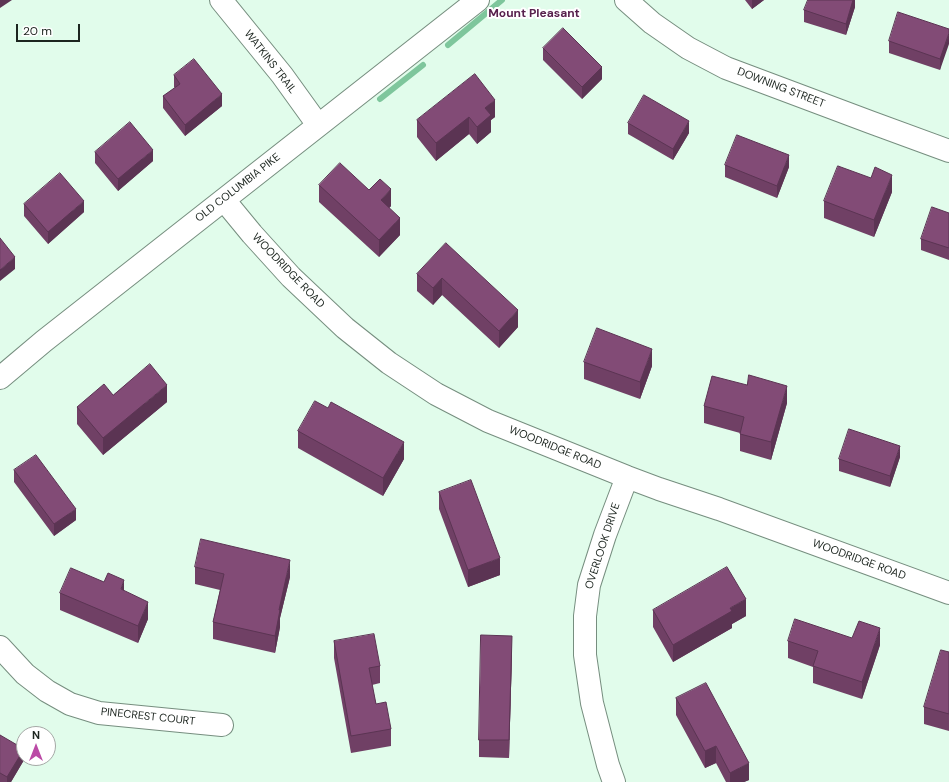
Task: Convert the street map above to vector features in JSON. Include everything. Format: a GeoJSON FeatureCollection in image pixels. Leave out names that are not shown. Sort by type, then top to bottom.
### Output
{"type":"FeatureCollection","features":[{"type":"Feature","properties":{"kind":"street","name":"WATKINS TRAIL"},"geometry":{"type":"LineString","coordinates":[[221,0],[282,74],[318,125]]}},
{"type":"Feature","properties":{"kind":"street","name":"OLD COLUMBIA PIKE"},"geometry":{"type":"LineString","coordinates":[[0,378],[44,341],[478,0]]}},
{"type":"Feature","properties":{"kind":"street","name":"DOWNING STREET"},"geometry":{"type":"LineString","coordinates":[[626,0],[652,23],[688,48],[726,68],[949,151]]}},
{"type":"Feature","properties":{"kind":"street","name":"WOODRIDGE ROAD"},"geometry":{"type":"LineString","coordinates":[[224,200],[291,277],[345,328],[389,363],[436,394],[488,421],[627,477],[726,511],[949,593]]}},
{"type":"Feature","properties":{"kind":"street","name":"OVERLOOK DRIVE"},"geometry":{"type":"LineString","coordinates":[[614,782],[608,765],[592,703],[585,655],[585,616],[589,585],[605,535],[627,477]]}},
{"type":"Feature","properties":{"kind":"street","name":"PINECREST COURT"},"geometry":{"type":"LineString","coordinates":[[0,647],[25,674],[48,691],[70,704],[99,713],[222,725]]}},
{"type":"Feature","properties":{"kind":"building"},"geometry":{"type":"Polygon","coordinates":[[[808,0],[853,0],[846,24],[804,10],[808,0]]]}},
{"type":"Feature","properties":{"kind":"building"},"geometry":{"type":"Polygon","coordinates":[[[898,12],[949,29],[940,59],[889,41],[898,12]]]}},
{"type":"Feature","properties":{"kind":"building"},"geometry":{"type":"Polygon","coordinates":[[[563,28],[602,67],[582,87],[543,48],[563,28]]]}},
{"type":"Feature","properties":{"kind":"building"},"geometry":{"type":"Polygon","coordinates":[[[194,59],[222,94],[185,125],[163,96],[180,84],[174,75],[194,59]]]}},
{"type":"Feature","properties":{"kind":"building"},"geometry":{"type":"Polygon","coordinates":[[[475,74],[495,100],[485,108],[491,115],[477,127],[469,117],[436,143],[417,120],[475,74]]]}},
{"type":"Feature","properties":{"kind":"building"},"geometry":{"type":"Polygon","coordinates":[[[644,95],[689,121],[673,149],[628,123],[644,95]]]}},
{"type":"Feature","properties":{"kind":"building"},"geometry":{"type":"Polygon","coordinates":[[[130,122],[153,150],[118,179],[95,152],[130,122]]]}},
{"type":"Feature","properties":{"kind":"building"},"geometry":{"type":"Polygon","coordinates":[[[737,135],[789,155],[777,186],[725,165],[737,135]]]}},
{"type":"Feature","properties":{"kind":"building"},"geometry":{"type":"Polygon","coordinates":[[[340,163],[369,190],[380,179],[391,189],[381,200],[400,218],[379,240],[319,185],[340,163]]]}},
{"type":"Feature","properties":{"kind":"building"},"geometry":{"type":"Polygon","coordinates":[[[838,166],[871,178],[875,167],[892,175],[874,220],[824,201],[838,166]]]}},
{"type":"Feature","properties":{"kind":"building"},"geometry":{"type":"Polygon","coordinates":[[[60,173],[84,201],[48,232],[24,204],[60,173]]]}},
{"type":"Feature","properties":{"kind":"building"},"geometry":{"type":"Polygon","coordinates":[[[932,207],[949,213],[949,248],[921,239],[932,207]]]}},
{"type":"Feature","properties":{"kind":"building"},"geometry":{"type":"Polygon","coordinates":[[[0,238],[15,257],[0,270],[0,238]]]}},
{"type":"Feature","properties":{"kind":"building"},"geometry":{"type":"Polygon","coordinates":[[[446,243],[518,310],[499,331],[442,278],[433,288],[417,274],[446,243]]]}},
{"type":"Feature","properties":{"kind":"building"},"geometry":{"type":"Polygon","coordinates":[[[597,328],[652,349],[640,382],[584,362],[597,328]]]}},
{"type":"Feature","properties":{"kind":"building"},"geometry":{"type":"Polygon","coordinates":[[[150,364],[167,385],[103,438],[77,407],[104,384],[113,395],[150,364]]]}},
{"type":"Feature","properties":{"kind":"building"},"geometry":{"type":"Polygon","coordinates":[[[749,375],[787,386],[771,442],[740,434],[744,417],[704,406],[712,376],[747,385],[749,375]]]}},
{"type":"Feature","properties":{"kind":"building"},"geometry":{"type":"Polygon","coordinates":[[[315,401],[328,408],[331,402],[404,442],[383,478],[298,431],[315,401]]]}},
{"type":"Feature","properties":{"kind":"building"},"geometry":{"type":"Polygon","coordinates":[[[849,429],[900,446],[890,476],[839,459],[849,429]]]}},
{"type":"Feature","properties":{"kind":"building"},"geometry":{"type":"Polygon","coordinates":[[[36,455],[76,509],[54,524],[14,470],[36,455]]]}},
{"type":"Feature","properties":{"kind":"building"},"geometry":{"type":"Polygon","coordinates":[[[471,480],[500,558],[468,570],[439,492],[471,480]]]}},
{"type":"Feature","properties":{"kind":"building"},"geometry":{"type":"Polygon","coordinates":[[[201,539],[290,560],[275,636],[213,622],[224,574],[195,567],[201,539]]]}},
{"type":"Feature","properties":{"kind":"building"},"geometry":{"type":"Polygon","coordinates":[[[727,567],[746,599],[730,608],[732,611],[673,645],[653,610],[727,567]]]}},
{"type":"Feature","properties":{"kind":"building"},"geometry":{"type":"Polygon","coordinates":[[[71,568],[104,582],[108,573],[124,580],[121,589],[148,602],[138,626],[60,593],[71,568]]]}},
{"type":"Feature","properties":{"kind":"building"},"geometry":{"type":"Polygon","coordinates":[[[795,619],[852,638],[859,621],[880,628],[862,682],[813,666],[818,651],[788,641],[795,619]]]}},
{"type":"Feature","properties":{"kind":"building"},"geometry":{"type":"Polygon","coordinates":[[[374,634],[380,666],[369,668],[376,704],[386,702],[391,729],[351,736],[334,641],[374,634]]]}},
{"type":"Feature","properties":{"kind":"building"},"geometry":{"type":"Polygon","coordinates":[[[481,635],[512,636],[509,740],[479,740],[481,635]]]}},
{"type":"Feature","properties":{"kind":"building"},"geometry":{"type":"Polygon","coordinates":[[[941,650],[949,652],[949,714],[924,707],[941,650]]]}},
{"type":"Feature","properties":{"kind":"building"},"geometry":{"type":"Polygon","coordinates":[[[706,683],[749,763],[730,773],[716,746],[705,751],[676,698],[706,683]]]}},
{"type":"Feature","properties":{"kind":"building"},"geometry":{"type":"Polygon","coordinates":[[[0,735],[16,744],[16,762],[7,777],[0,773],[0,735]]]}},
{"type":"Feature","properties":{"kind":"waterway"},"geometry":{"type":"LineString","coordinates":[[448,45],[502,0]]}},
{"type":"Feature","properties":{"kind":"waterway"},"geometry":{"type":"LineString","coordinates":[[380,99],[423,65]]}},
{"type":"Feature","properties":{"kind":"district","name":"Mount Pleasant"},"geometry":{"type":"Point","coordinates":[534,14]}}]}
